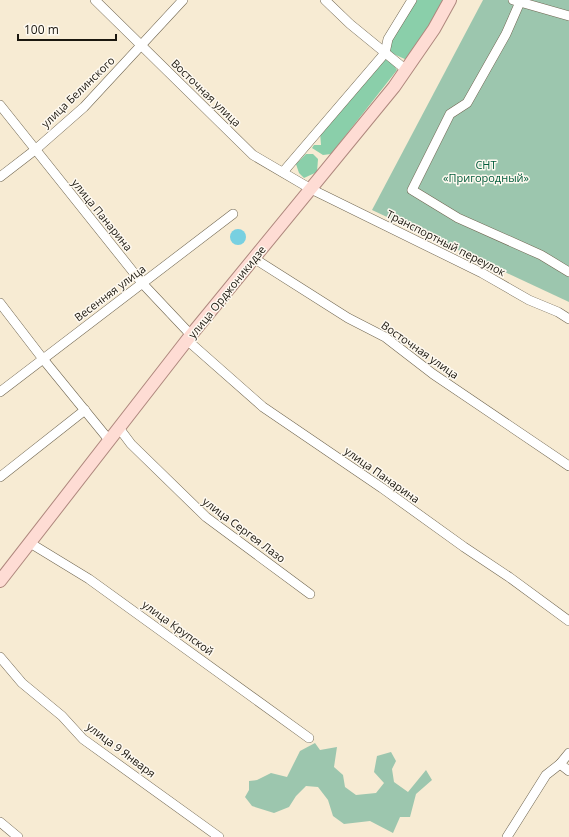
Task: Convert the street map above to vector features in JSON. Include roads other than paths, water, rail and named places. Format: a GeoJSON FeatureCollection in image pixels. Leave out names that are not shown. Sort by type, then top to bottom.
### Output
{"type":"FeatureCollection","features":[{"type":"Feature","properties":{"kind":"main road","name":"улица Орджоникидзе"},"geometry":{"type":"LineString","coordinates":[[0,581],[189,338],[394,87],[434,29],[450,0]]}},
{"type":"Feature","properties":{"kind":"street","name":"Восточная улица"},"geometry":{"type":"LineString","coordinates":[[95,0],[253,155],[311,189]]}},
{"type":"Feature","properties":{"kind":"street","name":"улица Белинского"},"geometry":{"type":"LineString","coordinates":[[0,178],[35,150],[84,107],[142,46],[182,0]]}},
{"type":"Feature","properties":{"kind":"street"},"geometry":{"type":"LineString","coordinates":[[324,0],[350,24],[406,69]]}},
{"type":"Feature","properties":{"kind":"street"},"geometry":{"type":"LineString","coordinates":[[282,172],[385,53],[388,39],[412,0]]}},
{"type":"Feature","properties":{"kind":"street"},"geometry":{"type":"LineString","coordinates":[[569,16],[517,1],[506,34],[467,103],[450,114],[412,190],[458,218],[541,256],[569,272]]}},
{"type":"Feature","properties":{"kind":"street","name":"улица Панарина"},"geometry":{"type":"LineString","coordinates":[[0,105],[142,284],[189,338],[263,407],[382,488],[464,548],[509,577],[569,621]]}},
{"type":"Feature","properties":{"kind":"street","name":"Транспортный переулок"},"geometry":{"type":"LineString","coordinates":[[311,189],[482,273],[529,300],[569,319]]}},
{"type":"Feature","properties":{"kind":"street","name":"Весенняя улица"},"geometry":{"type":"LineString","coordinates":[[0,392],[233,214]]}},
{"type":"Feature","properties":{"kind":"street","name":"Восточная улица"},"geometry":{"type":"LineString","coordinates":[[254,259],[348,318],[385,337],[433,374],[569,466]]}},
{"type":"Feature","properties":{"kind":"street"},"geometry":{"type":"LineString","coordinates":[[0,302],[43,359],[109,440]]}},
{"type":"Feature","properties":{"kind":"street"},"geometry":{"type":"LineString","coordinates":[[0,477],[85,410]]}},
{"type":"Feature","properties":{"kind":"street","name":"улица Сергея Лазо"},"geometry":{"type":"LineString","coordinates":[[119,428],[136,450],[206,518],[310,594]]}},
{"type":"Feature","properties":{"kind":"street","name":"улица Крупской"},"geometry":{"type":"LineString","coordinates":[[30,543],[89,579],[309,738]]}},
{"type":"Feature","properties":{"kind":"street","name":"улица 9 Января"},"geometry":{"type":"LineString","coordinates":[[0,657],[22,683],[62,716],[83,739],[219,837]]}},
{"type":"Feature","properties":{"kind":"street"},"geometry":{"type":"LineString","coordinates":[[507,837],[546,775],[560,764],[569,752]]}},
{"type":"Feature","properties":{"kind":"street"},"geometry":{"type":"LineString","coordinates":[[560,764],[569,771]]}},
{"type":"Feature","properties":{"kind":"street"},"geometry":{"type":"LineString","coordinates":[[0,822],[18,837]]}},
{"type":"Feature","properties":{"kind":"water"},"geometry":{"type":"Polygon","coordinates":[[[235,229],[241,229],[246,234],[244,243],[241,245],[235,245],[230,240],[230,234],[235,229]]]}},
{"type":"Feature","properties":{"kind":"park label","name":"СНТ «Пригородный»"},"geometry":{"type":"Point","coordinates":[486,171]}}]}
